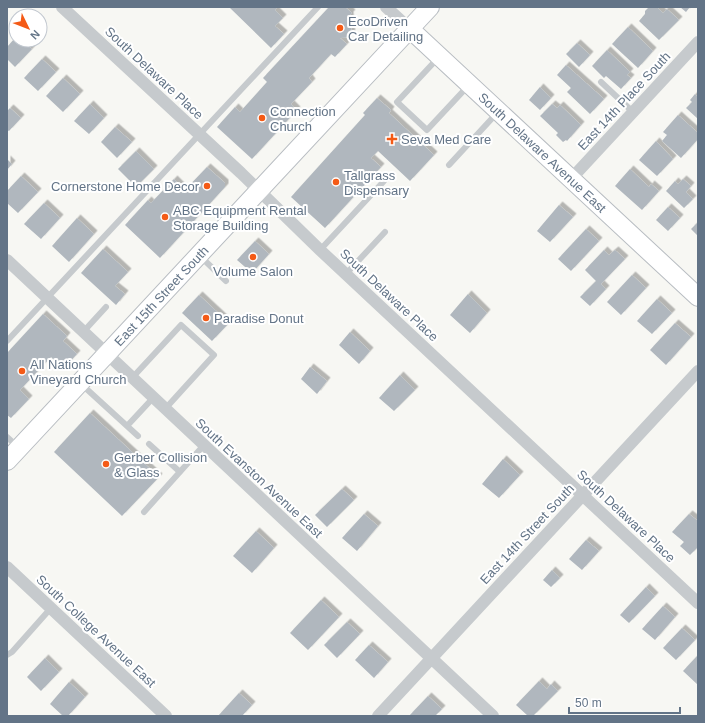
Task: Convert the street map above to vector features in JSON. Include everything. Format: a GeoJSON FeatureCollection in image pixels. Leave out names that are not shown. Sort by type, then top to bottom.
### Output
{"type":"FeatureCollection","features":[{"type":"Feature","properties":{"kind":"main road","name":"East 15th Street South"},"geometry":{"type":"LineString","coordinates":[[7,461],[13,442],[80,383],[430,7]]}},
{"type":"Feature","properties":{"kind":"main road","name":"South Delaware Avenue East"},"geometry":{"type":"LineString","coordinates":[[410,29],[698,297]]}},
{"type":"Feature","properties":{"kind":"street","name":"South Delaware Place"},"geometry":{"type":"LineString","coordinates":[[62,7],[698,603]]}},
{"type":"Feature","properties":{"kind":"street","name":"South Delaware Avenue East"},"geometry":{"type":"LineString","coordinates":[[386,7],[410,29]]}},
{"type":"Feature","properties":{"kind":"street","name":"East 14th Place South"},"geometry":{"type":"LineString","coordinates":[[571,179],[698,42]]}},
{"type":"Feature","properties":{"kind":"street","name":"South Evanston Avenue East"},"geometry":{"type":"LineString","coordinates":[[7,260],[493,716]]}},
{"type":"Feature","properties":{"kind":"street","name":"East 14th Street South"},"geometry":{"type":"LineString","coordinates":[[378,716],[698,371]]}},
{"type":"Feature","properties":{"kind":"street","name":"South College Avenue East"},"geometry":{"type":"LineString","coordinates":[[7,567],[166,716]]}},
{"type":"Feature","properties":{"kind":"lane"},"geometry":{"type":"LineString","coordinates":[[7,341],[318,7]]}},
{"type":"Feature","properties":{"kind":"lane"},"geometry":{"type":"LineString","coordinates":[[439,56],[396,102],[427,130],[469,84]]}},
{"type":"Feature","properties":{"kind":"lane"},"geometry":{"type":"LineString","coordinates":[[601,82],[633,112]]}},
{"type":"Feature","properties":{"kind":"lane"},"geometry":{"type":"LineString","coordinates":[[449,165],[498,112]]}},
{"type":"Feature","properties":{"kind":"lane"},"geometry":{"type":"LineString","coordinates":[[320,250],[384,181]]}},
{"type":"Feature","properties":{"kind":"lane"},"geometry":{"type":"LineString","coordinates":[[346,274],[386,232]]}},
{"type":"Feature","properties":{"kind":"lane"},"geometry":{"type":"LineString","coordinates":[[198,256],[226,281]]}},
{"type":"Feature","properties":{"kind":"lane"},"geometry":{"type":"LineString","coordinates":[[84,331],[106,307]]}},
{"type":"Feature","properties":{"kind":"lane"},"geometry":{"type":"LineString","coordinates":[[132,378],[181,325],[214,355],[165,409]]}},
{"type":"Feature","properties":{"kind":"lane"},"geometry":{"type":"LineString","coordinates":[[80,383],[138,436]]}},
{"type":"Feature","properties":{"kind":"lane"},"geometry":{"type":"LineString","coordinates":[[127,426],[154,398]]}},
{"type":"Feature","properties":{"kind":"lane"},"geometry":{"type":"LineString","coordinates":[[149,444],[180,472]]}},
{"type":"Feature","properties":{"kind":"lane"},"geometry":{"type":"LineString","coordinates":[[144,512],[204,445]]}},
{"type":"Feature","properties":{"kind":"lane"},"geometry":{"type":"LineString","coordinates":[[7,655],[12,652],[51,608]]}},
{"type":"Feature","properties":{"kind":"building"},"geometry":{"type":"Polygon","coordinates":[[[229,7],[278,7],[275,10],[283,18],[275,26],[284,34],[271,48],[229,7]]]}},
{"type":"Feature","properties":{"kind":"building"},"geometry":{"type":"Polygon","coordinates":[[[329,7],[345,7],[352,13],[350,15],[352,37],[340,38],[347,44],[335,57],[331,54],[309,78],[312,82],[291,104],[297,110],[252,159],[217,127],[235,107],[240,112],[267,82],[263,78],[329,7]]]}},
{"type":"Feature","properties":{"kind":"building"},"geometry":{"type":"Polygon","coordinates":[[[649,7],[657,7],[663,13],[667,9],[679,20],[659,40],[639,21],[649,7]]]}},
{"type":"Feature","properties":{"kind":"building"},"geometry":{"type":"Polygon","coordinates":[[[680,7],[690,7],[686,12],[680,7]]]}},
{"type":"Feature","properties":{"kind":"building"},"geometry":{"type":"Polygon","coordinates":[[[628,27],[653,51],[638,68],[612,44],[628,27]]]}},
{"type":"Feature","properties":{"kind":"building"},"geometry":{"type":"Polygon","coordinates":[[[577,43],[590,55],[579,67],[566,54],[577,43]]]}},
{"type":"Feature","properties":{"kind":"building"},"geometry":{"type":"Polygon","coordinates":[[[7,47],[32,49],[15,67],[7,59],[7,47]]]}},
{"type":"Feature","properties":{"kind":"building"},"geometry":{"type":"Polygon","coordinates":[[[607,50],[630,72],[627,75],[631,78],[621,89],[606,76],[604,78],[592,66],[607,50]]]}},
{"type":"Feature","properties":{"kind":"building"},"geometry":{"type":"Polygon","coordinates":[[[42,59],[56,72],[38,91],[24,78],[42,59]]]}},
{"type":"Feature","properties":{"kind":"building"},"geometry":{"type":"Polygon","coordinates":[[[566,65],[604,99],[590,114],[567,92],[571,88],[557,75],[566,65]]]}},
{"type":"Feature","properties":{"kind":"building"},"geometry":{"type":"Polygon","coordinates":[[[63,78],[80,94],[63,112],[46,96],[63,78]]]}},
{"type":"Feature","properties":{"kind":"building"},"geometry":{"type":"Polygon","coordinates":[[[540,87],[551,98],[540,110],[529,100],[540,87]]]}},
{"type":"Feature","properties":{"kind":"building"},"geometry":{"type":"Polygon","coordinates":[[[695,94],[698,97],[698,119],[686,108],[692,102],[690,100],[695,94]]]}},
{"type":"Feature","properties":{"kind":"building"},"geometry":{"type":"Polygon","coordinates":[[[377,98],[391,110],[389,113],[434,155],[410,181],[378,151],[371,158],[381,167],[325,228],[291,197],[365,115],[363,113],[377,98]]]}},
{"type":"Feature","properties":{"kind":"building"},"geometry":{"type":"Polygon","coordinates":[[[90,104],[104,118],[89,134],[74,121],[90,104]]]}},
{"type":"Feature","properties":{"kind":"building"},"geometry":{"type":"Polygon","coordinates":[[[552,104],[557,108],[560,105],[581,125],[567,141],[566,140],[563,142],[556,135],[558,133],[540,116],[552,104]]]}},
{"type":"Feature","properties":{"kind":"building"},"geometry":{"type":"Polygon","coordinates":[[[10,108],[21,118],[9,131],[7,130],[7,111],[10,108]]]}},
{"type":"Feature","properties":{"kind":"building"},"geometry":{"type":"Polygon","coordinates":[[[678,115],[698,133],[698,139],[681,158],[662,141],[667,135],[663,132],[678,115]]]}},
{"type":"Feature","properties":{"kind":"building"},"geometry":{"type":"Polygon","coordinates":[[[115,127],[132,142],[117,158],[101,142],[115,127]]]}},
{"type":"Feature","properties":{"kind":"building"},"geometry":{"type":"Polygon","coordinates":[[[656,141],[673,159],[657,176],[639,160],[656,141]]]}},
{"type":"Feature","properties":{"kind":"building"},"geometry":{"type":"Polygon","coordinates":[[[136,151],[154,169],[136,187],[118,169],[136,151]]]}},
{"type":"Feature","properties":{"kind":"building"},"geometry":{"type":"Polygon","coordinates":[[[7,159],[12,164],[7,170],[7,159]]]}},
{"type":"Feature","properties":{"kind":"building","name":"ABC Equipment Rental Storage Building"},"geometry":{"type":"Polygon","coordinates":[[[207,167],[225,183],[225,187],[160,258],[125,225],[148,200],[151,203],[174,179],[185,190],[207,167]]]}},
{"type":"Feature","properties":{"kind":"building"},"geometry":{"type":"Polygon","coordinates":[[[630,169],[649,187],[651,184],[659,191],[642,210],[615,186],[630,169]]]}},
{"type":"Feature","properties":{"kind":"building"},"geometry":{"type":"Polygon","coordinates":[[[21,176],[38,192],[18,213],[7,203],[7,191],[21,176]]]}},
{"type":"Feature","properties":{"kind":"building"},"geometry":{"type":"Polygon","coordinates":[[[683,179],[691,186],[686,192],[693,199],[684,208],[666,191],[675,181],[678,184],[683,179]]]}},
{"type":"Feature","properties":{"kind":"building"},"geometry":{"type":"Polygon","coordinates":[[[44,203],[60,218],[41,239],[24,224],[44,203]]]}},
{"type":"Feature","properties":{"kind":"building"},"geometry":{"type":"Polygon","coordinates":[[[559,205],[573,217],[550,242],[537,231],[559,205]]]}},
{"type":"Feature","properties":{"kind":"building"},"geometry":{"type":"Polygon","coordinates":[[[668,207],[680,218],[668,231],[656,220],[668,207]]]}},
{"type":"Feature","properties":{"kind":"building"},"geometry":{"type":"Polygon","coordinates":[[[77,218],[94,234],[69,262],[52,246],[77,218]]]}},
{"type":"Feature","properties":{"kind":"building"},"geometry":{"type":"Polygon","coordinates":[[[698,222],[698,236],[691,229],[698,222]]]}},
{"type":"Feature","properties":{"kind":"building"},"geometry":{"type":"Polygon","coordinates":[[[586,229],[599,241],[571,271],[558,259],[586,229]]]}},
{"type":"Feature","properties":{"kind":"building","name":"Volume Salon"},"geometry":{"type":"Polygon","coordinates":[[[255,241],[269,254],[252,273],[237,260],[255,241]]]}},
{"type":"Feature","properties":{"kind":"building"},"geometry":{"type":"Polygon","coordinates":[[[103,249],[128,272],[115,286],[125,294],[116,305],[81,273],[103,249]]]}},
{"type":"Feature","properties":{"kind":"building"},"geometry":{"type":"Polygon","coordinates":[[[604,250],[609,255],[615,250],[625,259],[601,284],[606,289],[590,306],[580,297],[596,281],[585,270],[604,250]]]}},
{"type":"Feature","properties":{"kind":"building"},"geometry":{"type":"Polygon","coordinates":[[[632,275],[646,288],[621,315],[607,302],[632,275]]]}},
{"type":"Feature","properties":{"kind":"building"},"geometry":{"type":"Polygon","coordinates":[[[468,294],[487,313],[470,333],[450,315],[468,294]]]}},
{"type":"Feature","properties":{"kind":"building","name":"Paradise Donut"},"geometry":{"type":"Polygon","coordinates":[[[199,295],[229,323],[212,341],[182,313],[199,295]]]}},
{"type":"Feature","properties":{"kind":"building"},"geometry":{"type":"Polygon","coordinates":[[[657,299],[672,313],[652,334],[637,321],[657,299]]]}},
{"type":"Feature","properties":{"kind":"building"},"geometry":{"type":"Polygon","coordinates":[[[43,314],[67,336],[63,341],[77,354],[63,369],[51,357],[20,390],[29,399],[11,418],[7,415],[7,353],[43,314]]]}},
{"type":"Feature","properties":{"kind":"building"},"geometry":{"type":"Polygon","coordinates":[[[675,323],[691,337],[666,365],[650,350],[675,323]]]}},
{"type":"Feature","properties":{"kind":"building"},"geometry":{"type":"Polygon","coordinates":[[[350,332],[370,351],[359,364],[339,345],[350,332]]]}},
{"type":"Feature","properties":{"kind":"building"},"geometry":{"type":"Polygon","coordinates":[[[310,367],[327,381],[317,394],[301,379],[310,367]]]}},
{"type":"Feature","properties":{"kind":"building"},"geometry":{"type":"Polygon","coordinates":[[[400,375],[415,390],[394,411],[379,398],[400,375]]]}},
{"type":"Feature","properties":{"kind":"building","name":"Gerber Collision & Glass"},"geometry":{"type":"Polygon","coordinates":[[[90,413],[159,477],[122,516],[54,452],[90,413]]]}},
{"type":"Feature","properties":{"kind":"building"},"geometry":{"type":"Polygon","coordinates":[[[503,459],[520,475],[499,498],[482,484],[503,459]]]}},
{"type":"Feature","properties":{"kind":"building"},"geometry":{"type":"Polygon","coordinates":[[[342,489],[354,500],[327,527],[315,515],[342,489]]]}},
{"type":"Feature","properties":{"kind":"building"},"geometry":{"type":"Polygon","coordinates":[[[364,514],[378,526],[357,551],[342,538],[364,514]]]}},
{"type":"Feature","properties":{"kind":"building"},"geometry":{"type":"Polygon","coordinates":[[[689,514],[698,521],[698,547],[690,555],[680,546],[684,542],[672,532],[689,514]]]}},
{"type":"Feature","properties":{"kind":"building"},"geometry":{"type":"Polygon","coordinates":[[[256,531],[274,548],[252,573],[233,556],[256,531]]]}},
{"type":"Feature","properties":{"kind":"building"},"geometry":{"type":"Polygon","coordinates":[[[586,540],[599,551],[582,570],[569,559],[586,540]]]}},
{"type":"Feature","properties":{"kind":"building"},"geometry":{"type":"Polygon","coordinates":[[[552,570],[560,578],[551,587],[543,580],[552,570]]]}},
{"type":"Feature","properties":{"kind":"building"},"geometry":{"type":"Polygon","coordinates":[[[646,587],[655,596],[629,623],[620,615],[646,587]]]}},
{"type":"Feature","properties":{"kind":"building"},"geometry":{"type":"Polygon","coordinates":[[[321,600],[339,617],[308,650],[290,633],[321,600]]]}},
{"type":"Feature","properties":{"kind":"building"},"geometry":{"type":"Polygon","coordinates":[[[663,606],[675,617],[655,640],[642,629],[663,606]]]}},
{"type":"Feature","properties":{"kind":"building"},"geometry":{"type":"Polygon","coordinates":[[[347,622],[360,634],[337,658],[324,645],[347,622]]]}},
{"type":"Feature","properties":{"kind":"building"},"geometry":{"type":"Polygon","coordinates":[[[682,628],[695,640],[676,660],[663,648],[682,628]]]}},
{"type":"Feature","properties":{"kind":"building"},"geometry":{"type":"Polygon","coordinates":[[[369,645],[388,662],[374,678],[355,660],[369,645]]]}},
{"type":"Feature","properties":{"kind":"building"},"geometry":{"type":"Polygon","coordinates":[[[698,655],[698,685],[683,671],[698,655]]]}},
{"type":"Feature","properties":{"kind":"building"},"geometry":{"type":"Polygon","coordinates":[[[45,658],[59,672],[41,691],[27,677],[45,658]]]}},
{"type":"Feature","properties":{"kind":"building"},"geometry":{"type":"Polygon","coordinates":[[[539,681],[547,689],[551,684],[558,691],[533,716],[528,716],[516,705],[539,681]]]}},
{"type":"Feature","properties":{"kind":"building"},"geometry":{"type":"Polygon","coordinates":[[[69,682],[85,697],[68,716],[63,716],[50,704],[69,682]]]}},
{"type":"Feature","properties":{"kind":"building"},"geometry":{"type":"Polygon","coordinates":[[[239,693],[252,705],[242,716],[218,716],[239,693]]]}},
{"type":"Feature","properties":{"kind":"building"},"geometry":{"type":"Polygon","coordinates":[[[428,696],[442,709],[435,716],[409,716],[428,696]]]}},
{"type":"Feature","properties":{"kind":"place","name":"EcoDriven Car Detailing"},"geometry":{"type":"Point","coordinates":[340,28]}},
{"type":"Feature","properties":{"kind":"place","name":"Connection Church"},"geometry":{"type":"Point","coordinates":[262,118]}},
{"type":"Feature","properties":{"kind":"place","name":"Seva Med Care"},"geometry":{"type":"Point","coordinates":[392,139]}},
{"type":"Feature","properties":{"kind":"place","name":"Tallgrass Dispensary"},"geometry":{"type":"Point","coordinates":[336,182]}},
{"type":"Feature","properties":{"kind":"place","name":"Cornerstone Home Decor"},"geometry":{"type":"Point","coordinates":[207,186]}},
{"type":"Feature","properties":{"kind":"place","name":"ABC Equipment Rental Storage Building"},"geometry":{"type":"Point","coordinates":[165,217]}},
{"type":"Feature","properties":{"kind":"place","name":"Volume Salon"},"geometry":{"type":"Point","coordinates":[253,257]}},
{"type":"Feature","properties":{"kind":"place","name":"Paradise Donut"},"geometry":{"type":"Point","coordinates":[206,318]}},
{"type":"Feature","properties":{"kind":"place","name":"All Nations Vineyard Church"},"geometry":{"type":"Point","coordinates":[22,371]}},
{"type":"Feature","properties":{"kind":"place","name":"Gerber Collision & Glass"},"geometry":{"type":"Point","coordinates":[106,464]}}]}
